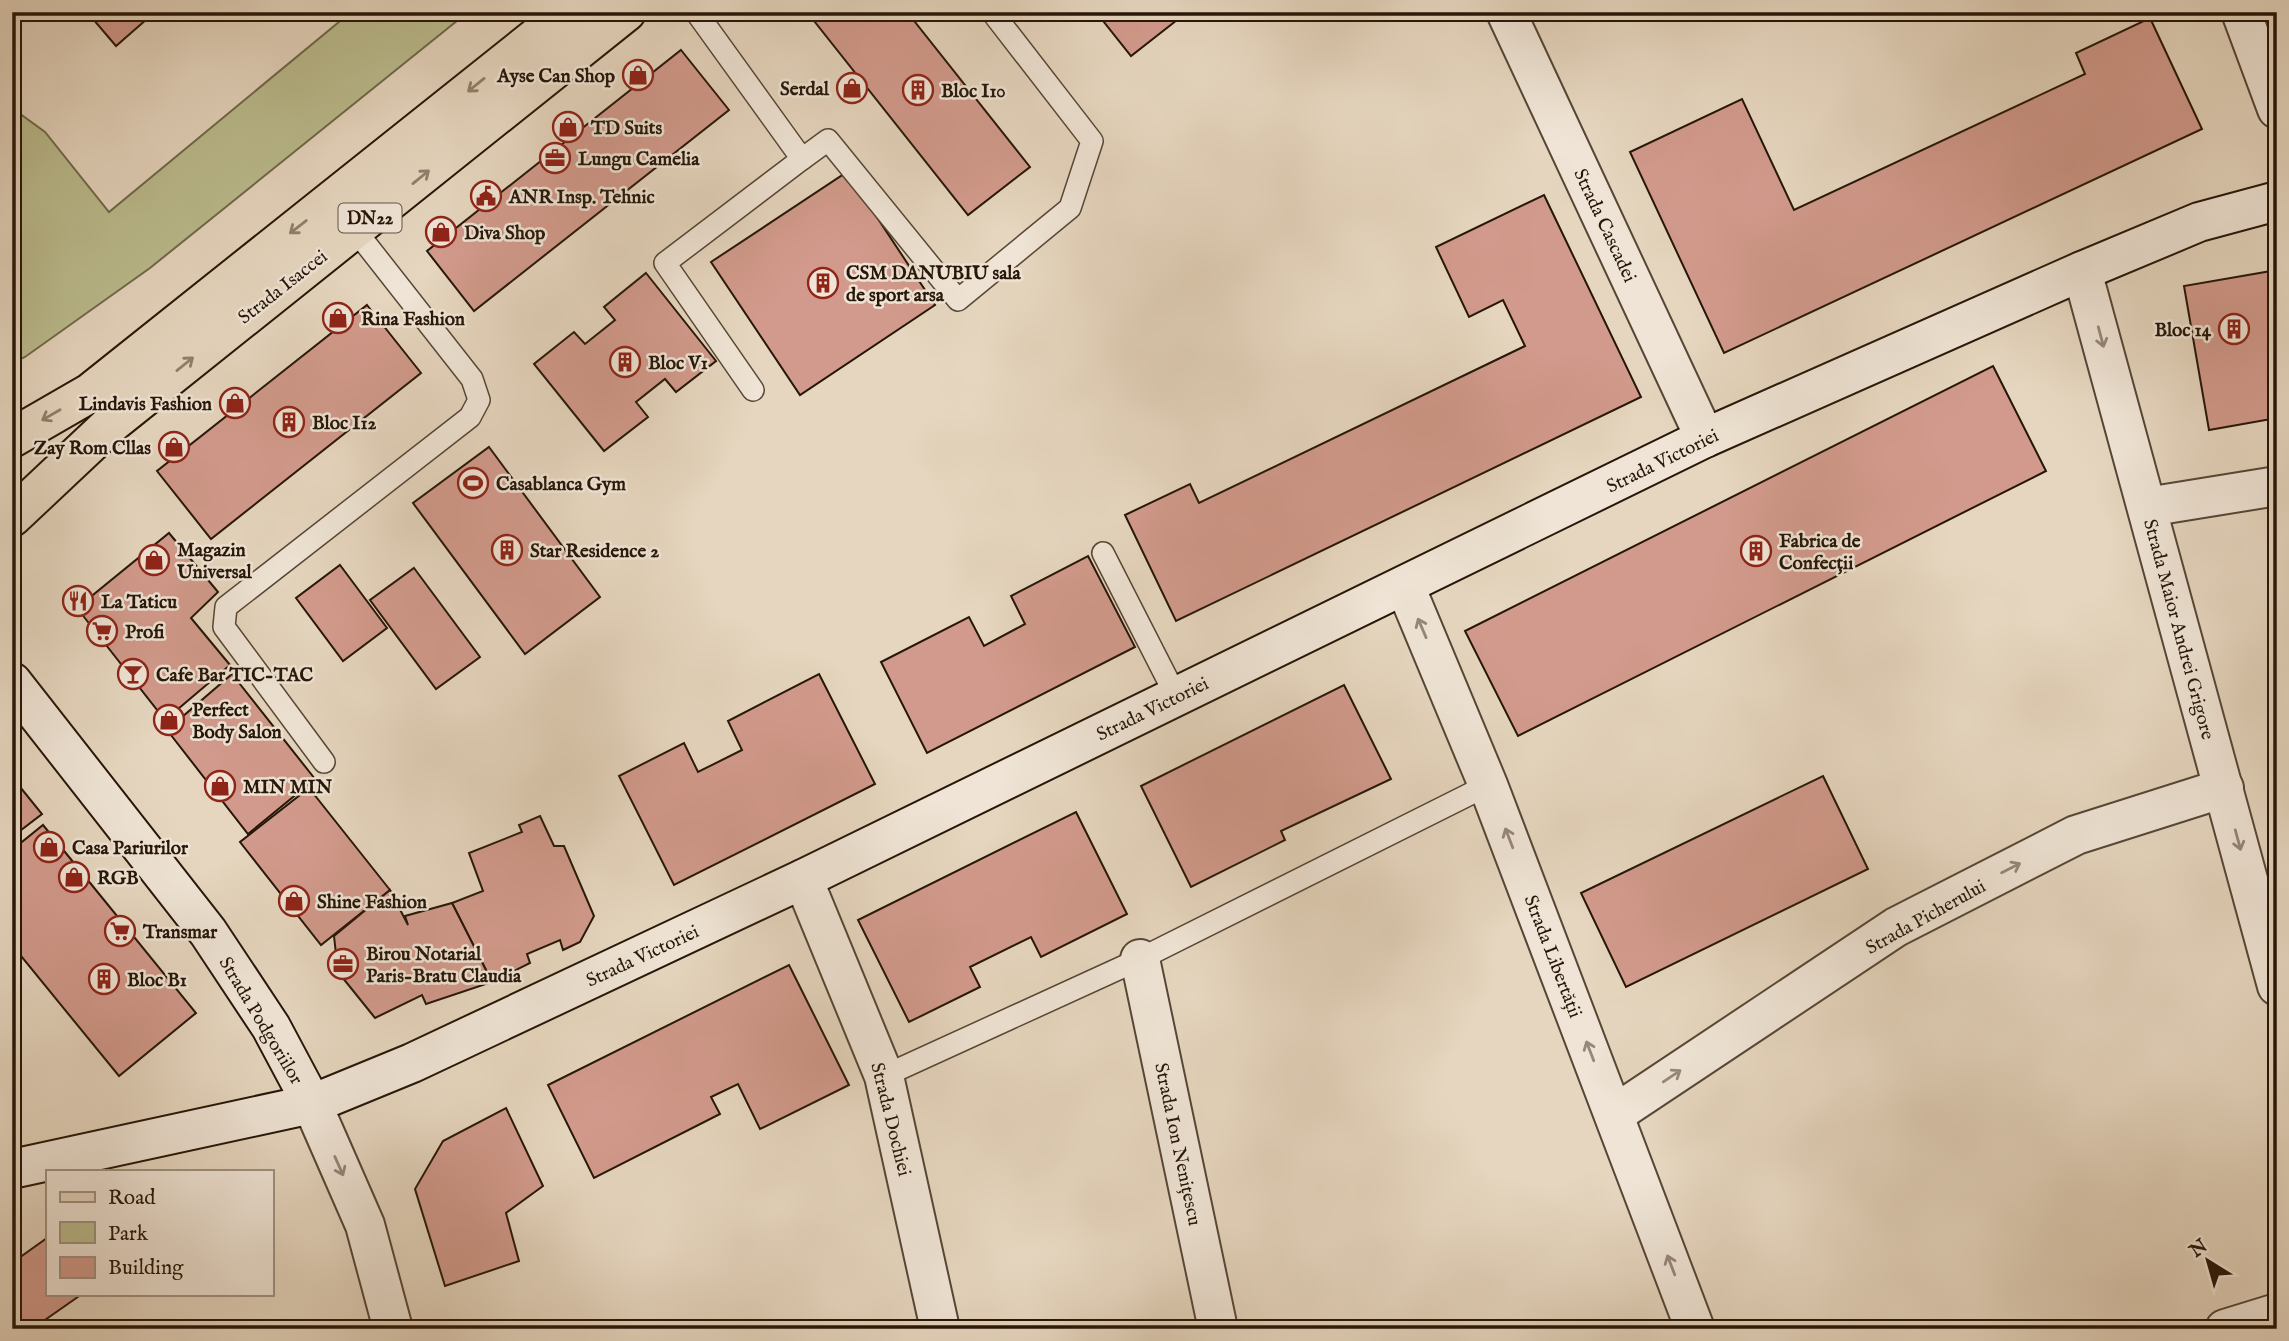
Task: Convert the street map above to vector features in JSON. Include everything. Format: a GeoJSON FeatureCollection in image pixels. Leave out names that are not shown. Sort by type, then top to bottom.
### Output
{"type":"FeatureCollection","features":[{"type":"Feature","properties":{"kind":"main road","name":"Strada Isaccei"},"geometry":{"type":"LineString","coordinates":[[12,438],[90,393],[568,12]]}},
{"type":"Feature","properties":{"kind":"main road","name":"Strada Isaccei"},"geometry":{"type":"LineString","coordinates":[[12,517],[113,422],[626,12]]}},
{"type":"Feature","properties":{"kind":"street","name":"Strada Cascadei"},"geometry":{"type":"LineString","coordinates":[[1506,12],[1705,438]]}},
{"type":"Feature","properties":{"kind":"street"},"geometry":{"type":"LineString","coordinates":[[2241,12],[2277,109]]}},
{"type":"Feature","properties":{"kind":"street","name":"Strada Victoriei"},"geometry":{"type":"LineString","coordinates":[[12,1169],[312,1104],[412,1063],[803,879],[1705,438],[2199,222],[2277,201]]}},
{"type":"Feature","properties":{"kind":"street","name":"Strada Maior Andrei Grigore"},"geometry":{"type":"LineString","coordinates":[[2082,271],[2277,986]]}},
{"type":"Feature","properties":{"kind":"street"},"geometry":{"type":"LineString","coordinates":[[2147,507],[2277,486]]}},
{"type":"Feature","properties":{"kind":"street","name":"Strada Libertății"},"geometry":{"type":"LineString","coordinates":[[1405,586],[1488,785],[1695,1329]]}},
{"type":"Feature","properties":{"kind":"street","name":"Strada Podgoriilor"},"geometry":{"type":"LineString","coordinates":[[12,682],[208,932],[271,1027],[312,1104],[365,1225],[393,1329]]}},
{"type":"Feature","properties":{"kind":"street","name":"Strada Picherului"},"geometry":{"type":"LineString","coordinates":[[1615,1114],[1896,927],[2076,835],[2224,788]]}},
{"type":"Feature","properties":{"kind":"street","name":"Strada Dochiei"},"geometry":{"type":"LineString","coordinates":[[803,879],[884,1076],[940,1329]]}},
{"type":"Feature","properties":{"kind":"street","name":"Strada Ion Nenițescu"},"geometry":{"type":"LineString","coordinates":[[1140,959],[1218,1329]]}},
{"type":"Feature","properties":{"kind":"street"},"geometry":{"type":"LineString","coordinates":[[2225,1329],[2277,1313]]}},
{"type":"Feature","properties":{"kind":"lane"},"geometry":{"type":"LineString","coordinates":[[696,12],[802,159]]}},
{"type":"Feature","properties":{"kind":"lane"},"geometry":{"type":"LineString","coordinates":[[753,390],[665,263],[828,140],[958,300],[1070,208],[1092,141],[992,12]]}},
{"type":"Feature","properties":{"kind":"lane"},"geometry":{"type":"LineString","coordinates":[[324,762],[224,627],[226,607],[470,417],[479,400],[472,379],[355,230]]}},
{"type":"Feature","properties":{"kind":"lane"},"geometry":{"type":"LineString","coordinates":[[1103,553],[1176,696]]}},
{"type":"Feature","properties":{"kind":"lane"},"geometry":{"type":"LineString","coordinates":[[884,1076],[1140,959],[1488,785]]}},
{"type":"Feature","properties":{"kind":"green space"},"geometry":{"type":"Polygon","coordinates":[[[351,12],[468,12],[150,268],[25,357],[12,363],[12,108],[45,132],[109,212],[351,12]]]}},
{"type":"Feature","properties":{"kind":"building"},"geometry":{"type":"Polygon","coordinates":[[[87,12],[155,12],[116,46],[87,12]]]}},
{"type":"Feature","properties":{"kind":"building","name":"Bloc I10"},"geometry":{"type":"Polygon","coordinates":[[[807,12],[907,12],[1030,167],[968,215],[807,12]]]}},
{"type":"Feature","properties":{"kind":"building"},"geometry":{"type":"Polygon","coordinates":[[[1096,12],[1185,12],[1186,13],[1131,56],[1096,12]]]}},
{"type":"Feature","properties":{"kind":"building"},"geometry":{"type":"Polygon","coordinates":[[[2150,18],[2202,129],[1724,353],[1630,152],[1742,99],[1794,210],[2085,74],[2076,53],[2150,18]]]}},
{"type":"Feature","properties":{"kind":"building"},"geometry":{"type":"Polygon","coordinates":[[[681,50],[729,110],[474,311],[427,251],[681,50]]]}},
{"type":"Feature","properties":{"kind":"building","name":"CSM DANUBIU sala de sport arsa"},"geometry":{"type":"Polygon","coordinates":[[[847,172],[935,305],[800,395],[711,262],[847,172]]]}},
{"type":"Feature","properties":{"kind":"building"},"geometry":{"type":"Polygon","coordinates":[[[1544,195],[1641,397],[1176,621],[1125,515],[1190,484],[1199,503],[1525,346],[1503,300],[1469,317],[1436,247],[1544,195]]]}},
{"type":"Feature","properties":{"kind":"building","name":"Bloc 14"},"geometry":{"type":"Polygon","coordinates":[[[2277,270],[2277,372],[2270,373],[2277,418],[2209,430],[2184,286],[2277,270]]]}},
{"type":"Feature","properties":{"kind":"building","name":"Bloc V1"},"geometry":{"type":"Polygon","coordinates":[[[646,273],[716,361],[676,392],[665,379],[636,402],[648,417],[604,451],[534,364],[574,332],[585,344],[615,320],[604,307],[646,273]]]}},
{"type":"Feature","properties":{"kind":"building","name":"Bloc I12"},"geometry":{"type":"Polygon","coordinates":[[[367,305],[421,373],[211,539],[157,471],[367,305]]]}},
{"type":"Feature","properties":{"kind":"building","name":"Fabrica de Confecții"},"geometry":{"type":"Polygon","coordinates":[[[1993,366],[2046,471],[1518,736],[1465,631],[1993,366]]]}},
{"type":"Feature","properties":{"kind":"building","name":"Star Residence 2"},"geometry":{"type":"Polygon","coordinates":[[[489,447],[600,597],[525,654],[413,503],[489,447]]]}},
{"type":"Feature","properties":{"kind":"building"},"geometry":{"type":"Polygon","coordinates":[[[169,533],[218,592],[191,618],[230,665],[165,720],[77,608],[169,533]]]}},
{"type":"Feature","properties":{"kind":"building"},"geometry":{"type":"Polygon","coordinates":[[[1088,556],[1135,647],[927,753],[881,662],[969,617],[984,646],[1025,624],[1011,596],[1088,556]]]}},
{"type":"Feature","properties":{"kind":"building"},"geometry":{"type":"Polygon","coordinates":[[[340,565],[387,628],[343,661],[296,598],[340,565]]]}},
{"type":"Feature","properties":{"kind":"building"},"geometry":{"type":"Polygon","coordinates":[[[414,568],[480,657],[436,689],[370,600],[414,568]]]}},
{"type":"Feature","properties":{"kind":"building"},"geometry":{"type":"Polygon","coordinates":[[[232,674],[315,779],[248,834],[167,730],[232,674]]]}},
{"type":"Feature","properties":{"kind":"building"},"geometry":{"type":"Polygon","coordinates":[[[819,674],[875,784],[674,885],[619,776],[684,743],[698,772],[742,750],[728,721],[819,674]]]}},
{"type":"Feature","properties":{"kind":"building"},"geometry":{"type":"Polygon","coordinates":[[[1344,685],[1391,779],[1281,831],[1285,840],[1191,887],[1141,786],[1344,685]]]}},
{"type":"Feature","properties":{"kind":"building"},"geometry":{"type":"Polygon","coordinates":[[[1823,776],[1868,869],[1626,987],[1581,893],[1823,776]]]}},
{"type":"Feature","properties":{"kind":"building"},"geometry":{"type":"Polygon","coordinates":[[[12,777],[42,814],[12,837],[12,777]]]}},
{"type":"Feature","properties":{"kind":"building"},"geometry":{"type":"Polygon","coordinates":[[[309,788],[390,890],[321,945],[240,842],[309,788]]]}},
{"type":"Feature","properties":{"kind":"building"},"geometry":{"type":"Polygon","coordinates":[[[1076,812],[1127,914],[1041,957],[1031,937],[970,967],[980,987],[909,1022],[858,920],[1076,812]]]}},
{"type":"Feature","properties":{"kind":"building"},"geometry":{"type":"Polygon","coordinates":[[[540,816],[554,846],[564,846],[594,916],[580,942],[563,950],[560,940],[527,954],[530,963],[492,982],[452,903],[483,891],[469,853],[522,832],[519,825],[540,816]]]}},
{"type":"Feature","properties":{"kind":"building","name":"Bloc B1"},"geometry":{"type":"Polygon","coordinates":[[[43,825],[196,1013],[119,1076],[12,945],[12,850],[43,825]]]}},
{"type":"Feature","properties":{"kind":"building"},"geometry":{"type":"Polygon","coordinates":[[[390,890],[408,925],[405,916],[452,903],[492,982],[426,1004],[422,995],[375,1018],[338,972],[334,936],[390,890]]]}},
{"type":"Feature","properties":{"kind":"building"},"geometry":{"type":"Polygon","coordinates":[[[789,965],[849,1085],[760,1129],[738,1084],[711,1097],[720,1114],[594,1178],[548,1085],[789,965]]]}},
{"type":"Feature","properties":{"kind":"building"},"geometry":{"type":"Polygon","coordinates":[[[506,1108],[543,1186],[506,1213],[519,1261],[445,1286],[415,1189],[443,1141],[506,1108]]]}},
{"type":"Feature","properties":{"kind":"building"},"geometry":{"type":"Polygon","coordinates":[[[46,1239],[46,1296],[79,1296],[32,1329],[12,1329],[12,1263],[46,1239]]]}},
{"type":"Feature","properties":{"kind":"place","name":"Ayse Can Shop"},"geometry":{"type":"Point","coordinates":[638,75]}},
{"type":"Feature","properties":{"kind":"place","name":"Serdal"},"geometry":{"type":"Point","coordinates":[852,88]}},
{"type":"Feature","properties":{"kind":"place","name":"Bloc I10"},"geometry":{"type":"Point","coordinates":[918,90]}},
{"type":"Feature","properties":{"kind":"place","name":"TD Suits"},"geometry":{"type":"Point","coordinates":[568,127]}},
{"type":"Feature","properties":{"kind":"place","name":"Lungu Camelia"},"geometry":{"type":"Point","coordinates":[555,158]}},
{"type":"Feature","properties":{"kind":"place","name":"ANR Insp. Tehnic"},"geometry":{"type":"Point","coordinates":[486,196]}},
{"type":"Feature","properties":{"kind":"place","name":"Diva Shop"},"geometry":{"type":"Point","coordinates":[441,232]}},
{"type":"Feature","properties":{"kind":"place","name":"CSM DANUBIU sala de sport arsa"},"geometry":{"type":"Point","coordinates":[823,283]}},
{"type":"Feature","properties":{"kind":"place","name":"Rina Fashion"},"geometry":{"type":"Point","coordinates":[338,318]}},
{"type":"Feature","properties":{"kind":"place","name":"Bloc 14"},"geometry":{"type":"Point","coordinates":[2234,329]}},
{"type":"Feature","properties":{"kind":"place","name":"Bloc V1"},"geometry":{"type":"Point","coordinates":[625,362]}},
{"type":"Feature","properties":{"kind":"place","name":"Lindavis Fashion"},"geometry":{"type":"Point","coordinates":[235,403]}},
{"type":"Feature","properties":{"kind":"place","name":"Bloc I12"},"geometry":{"type":"Point","coordinates":[289,422]}},
{"type":"Feature","properties":{"kind":"place","name":"Zay Rom Cllas"},"geometry":{"type":"Point","coordinates":[174,447]}},
{"type":"Feature","properties":{"kind":"place","name":"Casablanca Gym"},"geometry":{"type":"Point","coordinates":[473,483]}},
{"type":"Feature","properties":{"kind":"place","name":"Star Residence 2"},"geometry":{"type":"Point","coordinates":[507,550]}},
{"type":"Feature","properties":{"kind":"place","name":"Fabrica de Confecții"},"geometry":{"type":"Point","coordinates":[1756,551]}},
{"type":"Feature","properties":{"kind":"place","name":"Magazin Universal"},"geometry":{"type":"Point","coordinates":[154,560]}},
{"type":"Feature","properties":{"kind":"place","name":"La Taticu"},"geometry":{"type":"Point","coordinates":[78,601]}},
{"type":"Feature","properties":{"kind":"place","name":"Profi"},"geometry":{"type":"Point","coordinates":[102,631]}},
{"type":"Feature","properties":{"kind":"place","name":"Cafe Bar TIC-TAC"},"geometry":{"type":"Point","coordinates":[133,674]}},
{"type":"Feature","properties":{"kind":"place","name":"Perfect Body Salon"},"geometry":{"type":"Point","coordinates":[169,720]}},
{"type":"Feature","properties":{"kind":"place","name":"MIN MIN"},"geometry":{"type":"Point","coordinates":[220,786]}},
{"type":"Feature","properties":{"kind":"place","name":"Casa Pariurilor"},"geometry":{"type":"Point","coordinates":[49,847]}},
{"type":"Feature","properties":{"kind":"place","name":"RGB"},"geometry":{"type":"Point","coordinates":[74,877]}},
{"type":"Feature","properties":{"kind":"place","name":"Shine Fashion"},"geometry":{"type":"Point","coordinates":[294,901]}},
{"type":"Feature","properties":{"kind":"place","name":"Transmar"},"geometry":{"type":"Point","coordinates":[120,931]}},
{"type":"Feature","properties":{"kind":"place","name":"Birou Notarial Paris-Bratu Claudia"},"geometry":{"type":"Point","coordinates":[343,964]}},
{"type":"Feature","properties":{"kind":"place","name":"Bloc B1"},"geometry":{"type":"Point","coordinates":[104,979]}}]}
